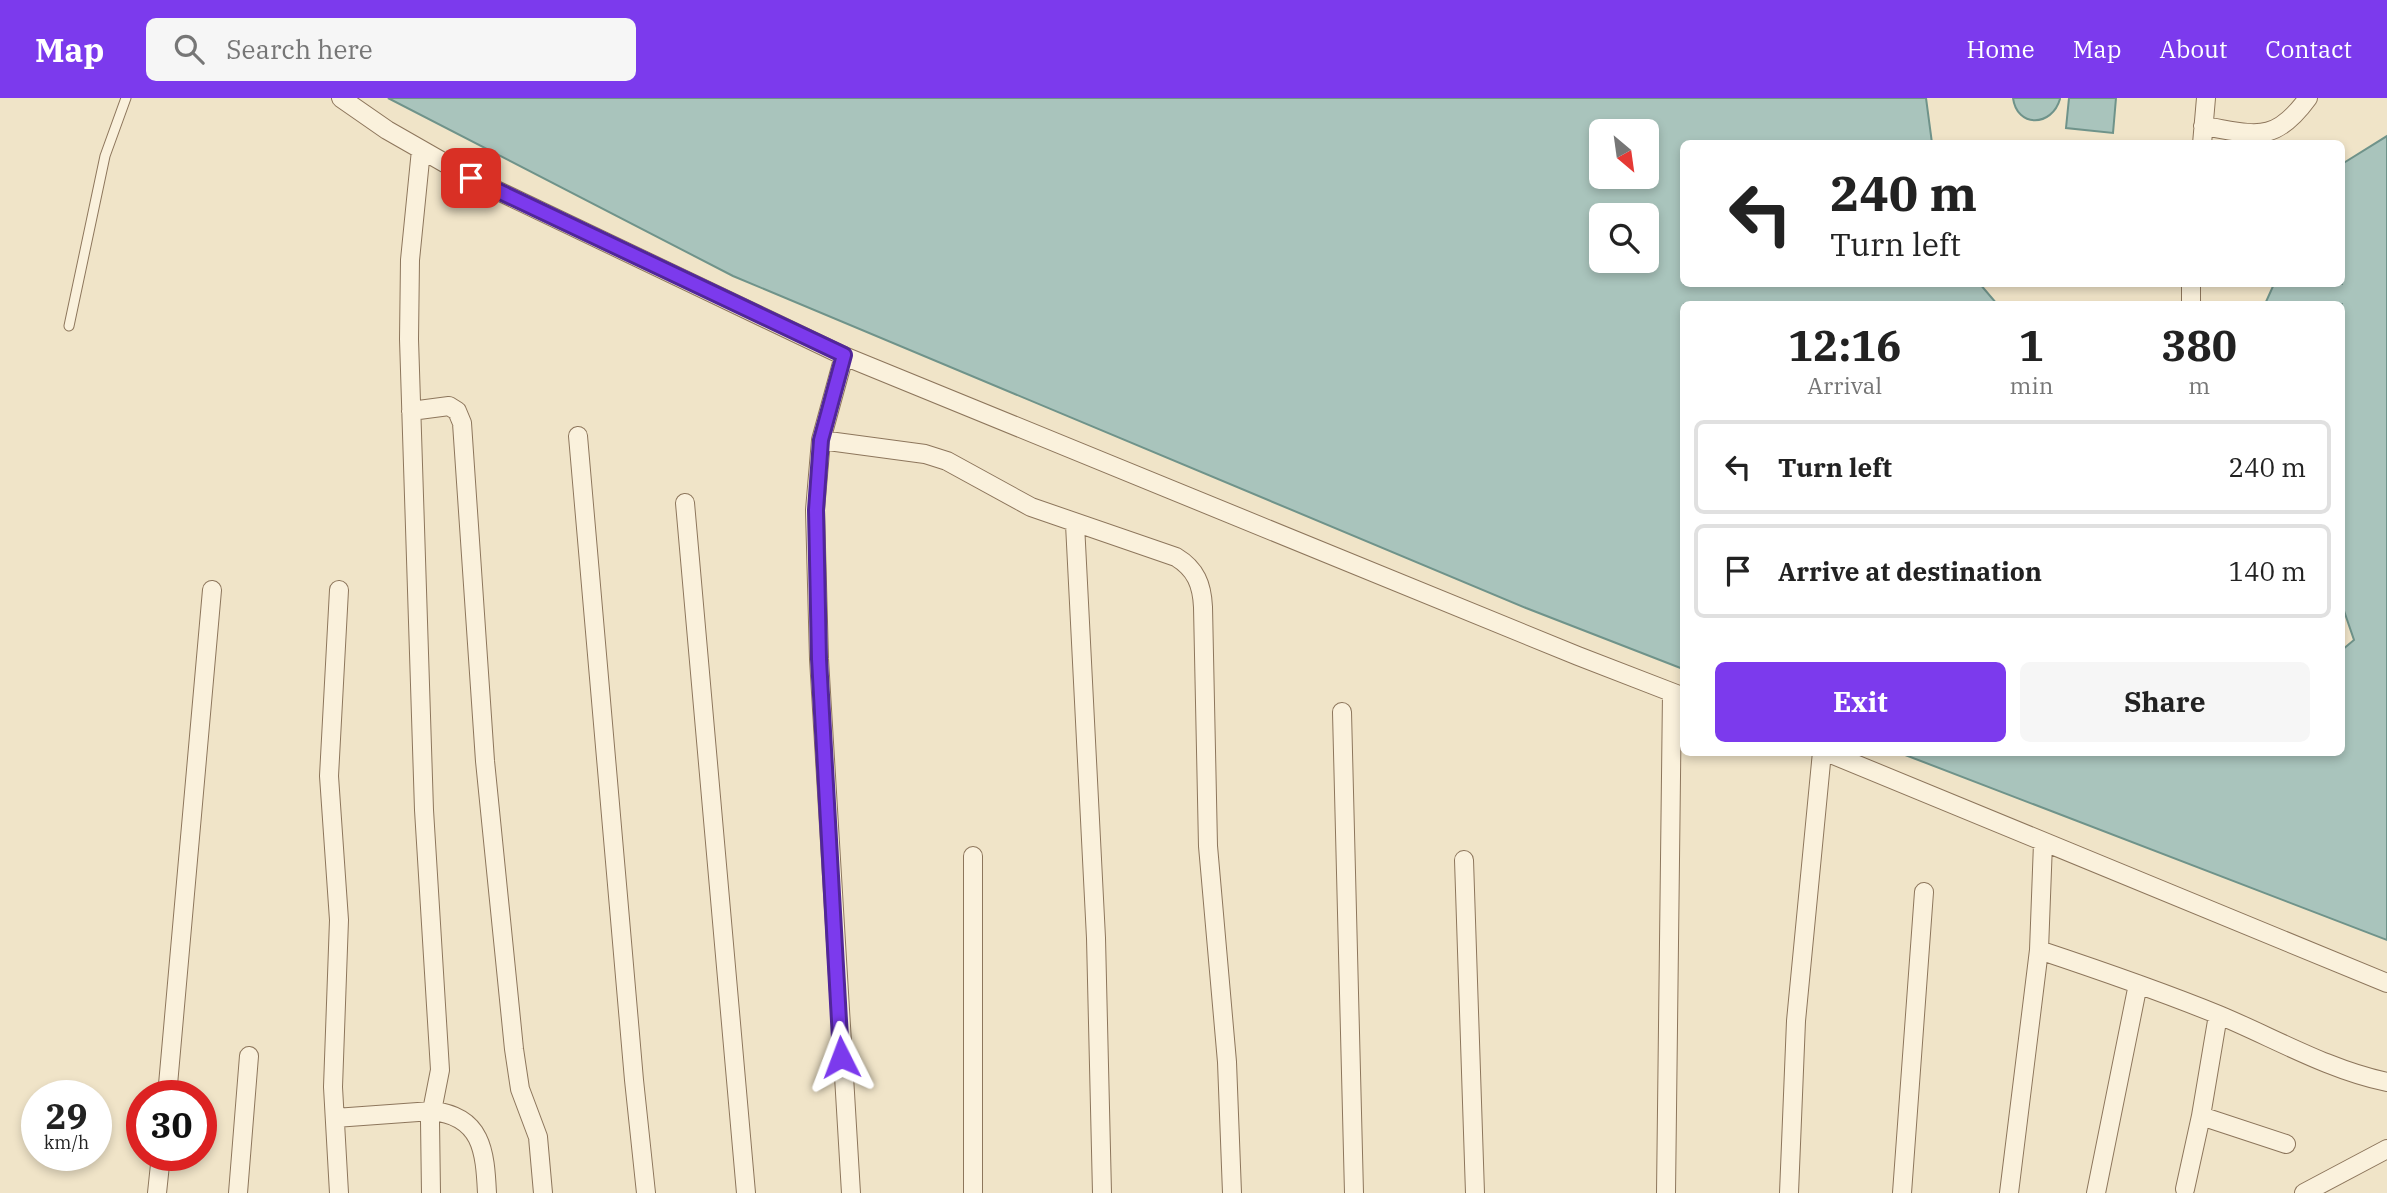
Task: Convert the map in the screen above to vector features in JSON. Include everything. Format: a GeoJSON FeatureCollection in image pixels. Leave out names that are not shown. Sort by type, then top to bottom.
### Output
{"type":"FeatureCollection","features":[{"type":"Feature","properties":{"kind":"street"},"geometry":{"type":"LineString","coordinates":[[341,98],[387,130],[471,178],[844,355],[1678,695],[1666,1193]]}},
{"type":"Feature","properties":{"kind":"street"},"geometry":{"type":"LineString","coordinates":[[2206,98],[2202,135],[2266,133],[2277,130],[2296,107],[2308,98]]}},
{"type":"Feature","properties":{"kind":"street"},"geometry":{"type":"LineString","coordinates":[[421,150],[410,260],[409,339],[424,810],[440,1070],[432,1111],[429,1149],[431,1193]]}},
{"type":"Feature","properties":{"kind":"street"},"geometry":{"type":"LineString","coordinates":[[844,355],[821,440],[816,510],[819,659],[851,1193]]}},
{"type":"Feature","properties":{"kind":"street"},"geometry":{"type":"LineString","coordinates":[[411,411],[449,406],[457,411],[462,423],[485,761],[514,1049],[520,1089],[538,1137],[543,1193]]}},
{"type":"Feature","properties":{"kind":"street"},"geometry":{"type":"LineString","coordinates":[[578,436],[632,1066],[646,1193]]}},
{"type":"Feature","properties":{"kind":"street"},"geometry":{"type":"LineString","coordinates":[[821,440],[925,454],[947,461],[1031,507],[1176,557],[1188,564],[1194,572],[1202,592],[1208,846],[1229,1090],[1232,1193]]}},
{"type":"Feature","properties":{"kind":"street"},"geometry":{"type":"LineString","coordinates":[[685,503],[746,1193]]}},
{"type":"Feature","properties":{"kind":"street"},"geometry":{"type":"LineString","coordinates":[[1075,524],[1096,938],[1102,1193]]}},
{"type":"Feature","properties":{"kind":"street"},"geometry":{"type":"LineString","coordinates":[[168,1080],[212,590]]}},
{"type":"Feature","properties":{"kind":"street"},"geometry":{"type":"LineString","coordinates":[[339,590],[328,776],[339,920],[334,1050],[339,1193]]}},
{"type":"Feature","properties":{"kind":"street"},"geometry":{"type":"LineString","coordinates":[[1342,712],[1354,1193]]}},
{"type":"Feature","properties":{"kind":"street"},"geometry":{"type":"LineString","coordinates":[[1789,1193],[1796,1021],[1824,756]]}},
{"type":"Feature","properties":{"kind":"street"},"geometry":{"type":"LineString","coordinates":[[1834,756],[2387,983]]}},
{"type":"Feature","properties":{"kind":"street"},"geometry":{"type":"LineString","coordinates":[[2009,1193],[2039,950],[2043,843]]}},
{"type":"Feature","properties":{"kind":"street"},"geometry":{"type":"LineString","coordinates":[[973,856],[973,1193]]}},
{"type":"Feature","properties":{"kind":"street"},"geometry":{"type":"LineString","coordinates":[[1464,860],[1475,1193]]}},
{"type":"Feature","properties":{"kind":"street"},"geometry":{"type":"LineString","coordinates":[[1902,1193],[1924,892]]}},
{"type":"Feature","properties":{"kind":"street"},"geometry":{"type":"LineString","coordinates":[[2039,950],[2138,984],[2348,1070],[2387,1082]]}},
{"type":"Feature","properties":{"kind":"street"},"geometry":{"type":"LineString","coordinates":[[2096,1193],[2138,984]]}},
{"type":"Feature","properties":{"kind":"street"},"geometry":{"type":"LineString","coordinates":[[2185,1189],[2201,1116],[2218,1015]]}},
{"type":"Feature","properties":{"kind":"street"},"geometry":{"type":"LineString","coordinates":[[239,1193],[249,1056]]}},
{"type":"Feature","properties":{"kind":"street"},"geometry":{"type":"LineString","coordinates":[[335,1118],[432,1111],[461,1120],[479,1137],[487,1193]]}},
{"type":"Feature","properties":{"kind":"street"},"geometry":{"type":"LineString","coordinates":[[2201,1116],[2286,1144]]}},
{"type":"Feature","properties":{"kind":"street"},"geometry":{"type":"LineString","coordinates":[[2304,1193],[2387,1149]]}},
{"type":"Feature","properties":{"kind":"street"},"geometry":{"type":"LineString","coordinates":[[157,1193],[159,1171]]}},
{"type":"Feature","properties":{"kind":"lane"},"geometry":{"type":"LineString","coordinates":[[69,326],[106,156],[126,98]]}},
{"type":"Feature","properties":{"kind":"water"},"geometry":{"type":"Polygon","coordinates":[[[388,98],[1926,98],[1932,140],[1680,140],[1680,287],[1983,287],[1994,301],[1680,301],[1680,668],[1526,608],[733,276],[388,98]]]}},
{"type":"Feature","properties":{"kind":"water"},"geometry":{"type":"Polygon","coordinates":[[[2013,98],[2060,99],[2050,115],[2035,120],[2021,115],[2013,98]]]}},
{"type":"Feature","properties":{"kind":"water"},"geometry":{"type":"Polygon","coordinates":[[[2069,98],[2116,98],[2113,133],[2066,128],[2069,98]]]}},
{"type":"Feature","properties":{"kind":"water"},"geometry":{"type":"Polygon","coordinates":[[[2387,136],[2387,940],[1908,756],[2345,756],[2345,648],[2354,640],[2345,614],[2345,301],[2266,301],[2273,287],[2345,287],[2345,162],[2387,136]]]}},
{"type":"Feature","properties":{"kind":"route"},"geometry":{"type":"LineString","coordinates":[[471,178],[844,355],[821,440],[816,510],[819,659],[841,1057]]}}]}
